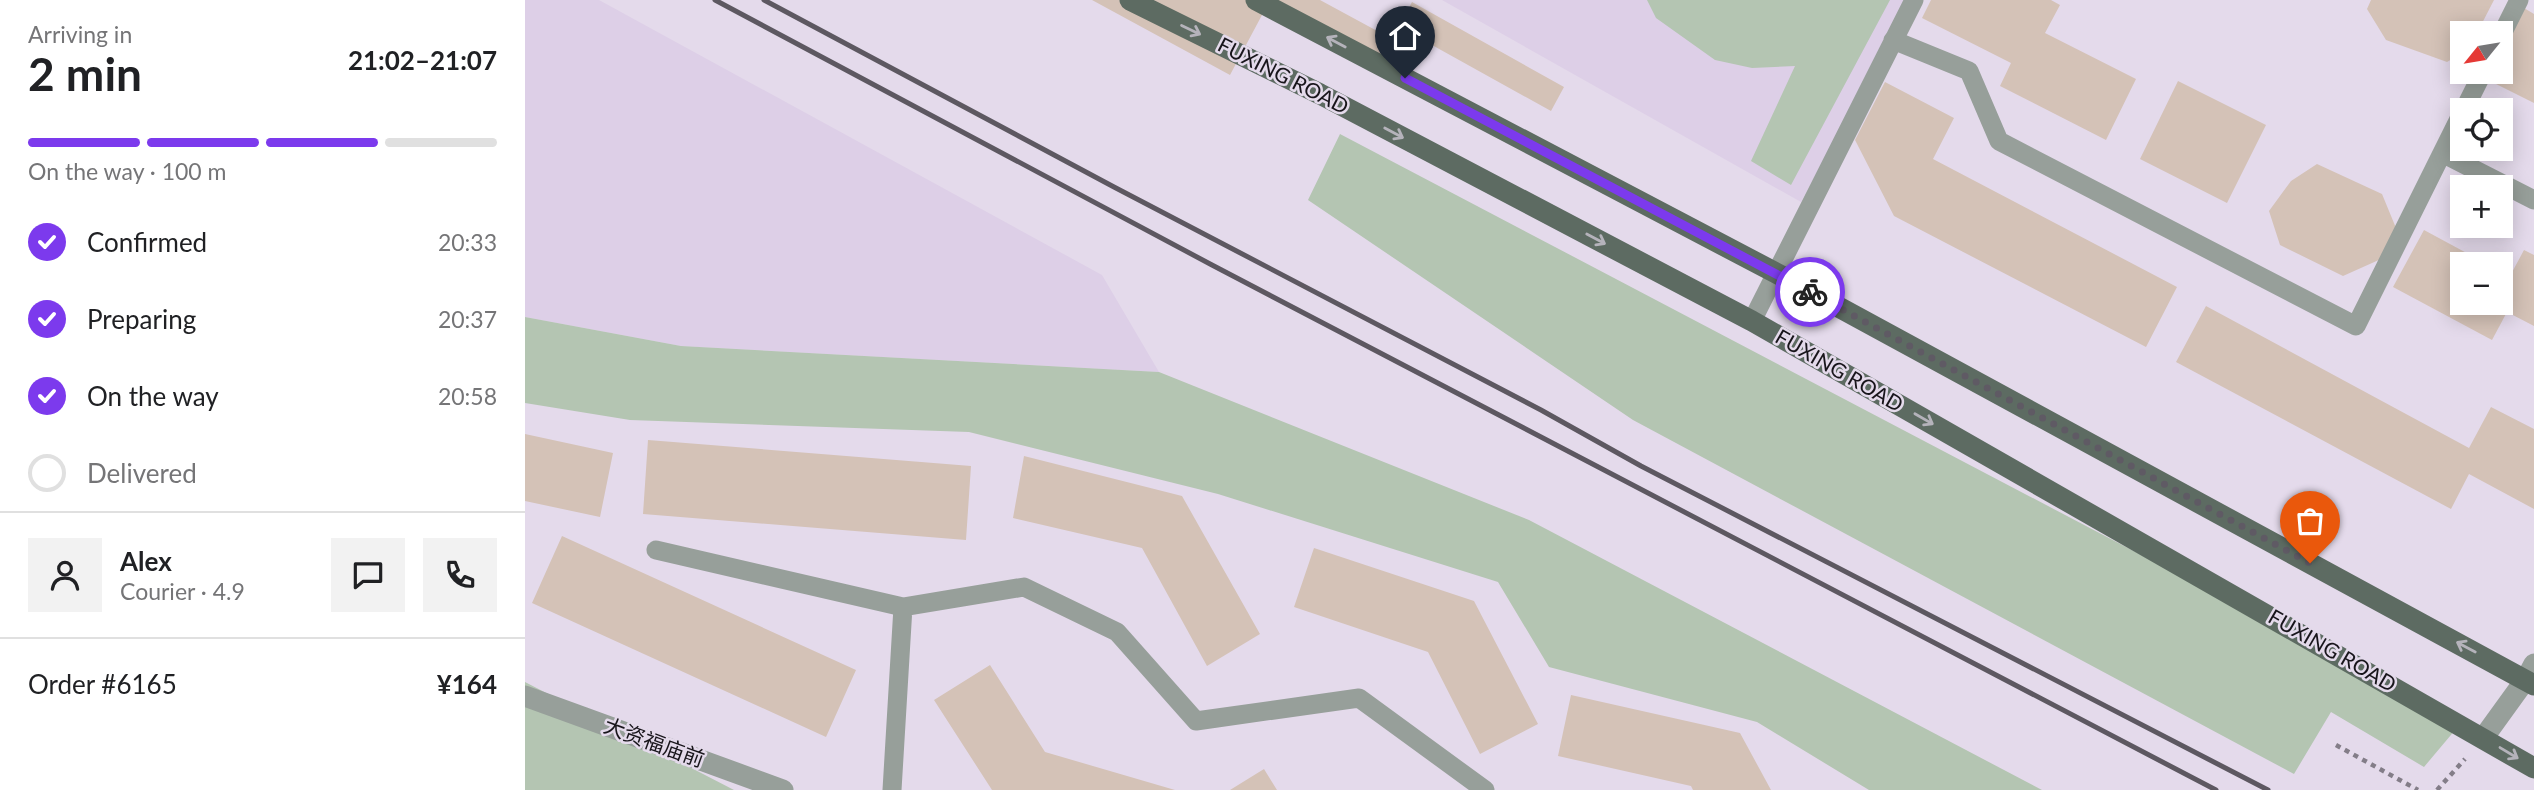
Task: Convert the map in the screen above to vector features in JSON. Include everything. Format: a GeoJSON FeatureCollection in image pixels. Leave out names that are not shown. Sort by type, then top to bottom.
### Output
{"type":"FeatureCollection","features":[{"type":"Feature","properties":{"kind":"main road","name":"FUXING ROAD"},"geometry":{"type":"LineString","coordinates":[[1130,0],[1320,94],[1752,321],[2484,737],[2534,768]]}},
{"type":"Feature","properties":{"kind":"main road"},"geometry":{"type":"LineString","coordinates":[[1256,0],[2531,676]]}},
{"type":"Feature","properties":{"kind":"street"},"geometry":{"type":"LineString","coordinates":[[2484,737],[2531,676]]}},
{"type":"Feature","properties":{"kind":"street","name":"大资福庙前"},"geometry":{"type":"LineString","coordinates":[[525,696],[783,790]]}},
{"type":"Feature","properties":{"kind":"lane"},"geometry":{"type":"LineString","coordinates":[[1752,321],[1913,0]]}},
{"type":"Feature","properties":{"kind":"lane"},"geometry":{"type":"LineString","coordinates":[[2508,21],[2519,0]]}},
{"type":"Feature","properties":{"kind":"lane"},"geometry":{"type":"LineString","coordinates":[[1893,40],[1969,72],[1999,141],[2357,326],[2450,137]]}},
{"type":"Feature","properties":{"kind":"lane"},"geometry":{"type":"LineString","coordinates":[[2442,153],[2534,200]]}},
{"type":"Feature","properties":{"kind":"lane"},"geometry":{"type":"LineString","coordinates":[[656,550],[903,607],[1024,587],[1117,632],[1196,721],[1359,698],[1485,790]]}},
{"type":"Feature","properties":{"kind":"lane"},"geometry":{"type":"LineString","coordinates":[[892,790],[903,607]]}},
{"type":"Feature","properties":{"kind":"path"},"geometry":{"type":"LineString","coordinates":[[2437,790],[2484,737]]}},
{"type":"Feature","properties":{"kind":"path"},"geometry":{"type":"LineString","coordinates":[[2336,745],[2418,790]]}},
{"type":"Feature","properties":{"kind":"shaded area"},"geometry":{"type":"Polygon","coordinates":[[[525,0],[599,0],[1102,275],[1159,372],[681,346],[525,317],[525,0]]]}},
{"type":"Feature","properties":{"kind":"shaded area"},"geometry":{"type":"Polygon","coordinates":[[[1442,0],[1908,0],[1801,202],[1442,0]]]}},
{"type":"Feature","properties":{"kind":"green space"},"geometry":{"type":"Polygon","coordinates":[[[1647,0],[1890,0],[1791,185],[1751,161],[1795,66],[1752,68],[1715,60],[1656,18],[1647,0]]]}},
{"type":"Feature","properties":{"kind":"green space"},"geometry":{"type":"Polygon","coordinates":[[[1340,134],[2461,723],[2424,767],[2331,712],[2294,774],[1633,420],[1308,200],[1340,134]]]}},
{"type":"Feature","properties":{"kind":"green space"},"geometry":{"type":"Polygon","coordinates":[[[525,317],[681,346],[1159,372],[1529,520],[2042,790],[1869,790],[1757,722],[1549,667],[1498,582],[1218,494],[969,432],[630,420],[525,403],[525,317]]]}},
{"type":"Feature","properties":{"kind":"green space"},"geometry":{"type":"Polygon","coordinates":[[[525,682],[734,790],[525,790],[525,682]]]}},
{"type":"Feature","properties":{"kind":"building"},"geometry":{"type":"Polygon","coordinates":[[[1092,0],[1270,0],[1230,75],[1092,0]]]}},
{"type":"Feature","properties":{"kind":"building"},"geometry":{"type":"Polygon","coordinates":[[[1273,0],[1320,0],[1392,39],[1412,2],[1564,87],[1551,111],[1423,40],[1407,70],[1273,0]]]}},
{"type":"Feature","properties":{"kind":"building"},"geometry":{"type":"Polygon","coordinates":[[[1931,0],[2051,0],[2060,5],[2045,33],[2136,79],[2106,140],[2000,86],[2011,63],[1922,18],[1931,0]]]}},
{"type":"Feature","properties":{"kind":"building"},"geometry":{"type":"Polygon","coordinates":[[[2371,0],[2494,0],[2483,21],[2450,21],[2450,60],[2447,62],[2386,40],[2367,9],[2371,0]]]}},
{"type":"Feature","properties":{"kind":"building"},"geometry":{"type":"Polygon","coordinates":[[[2524,8],[2534,14],[2534,103],[2496,84],[2513,84],[2513,30],[2524,8]]]}},
{"type":"Feature","properties":{"kind":"building"},"geometry":{"type":"Polygon","coordinates":[[[2178,81],[2266,125],[2227,203],[2140,159],[2178,81]]]}},
{"type":"Feature","properties":{"kind":"building"},"geometry":{"type":"Polygon","coordinates":[[[1885,82],[1954,118],[1933,159],[2177,287],[2146,347],[1894,216],[1855,140],[1885,82]]]}},
{"type":"Feature","properties":{"kind":"building"},"geometry":{"type":"Polygon","coordinates":[[[2317,164],[2382,194],[2396,228],[2381,259],[2343,276],[2280,245],[2269,211],[2291,181],[2317,164]]]}},
{"type":"Feature","properties":{"kind":"building"},"geometry":{"type":"Polygon","coordinates":[[[2424,230],[2465,252],[2450,252],[2450,315],[2505,315],[2492,340],[2393,287],[2424,230]]]}},
{"type":"Feature","properties":{"kind":"building"},"geometry":{"type":"Polygon","coordinates":[[[2524,250],[2534,255],[2534,326],[2513,315],[2513,270],[2524,250]]]}},
{"type":"Feature","properties":{"kind":"building"},"geometry":{"type":"Polygon","coordinates":[[[2206,306],[2469,448],[2491,407],[2534,429],[2534,509],[2469,474],[2451,509],[2176,362],[2206,306]]]}},
{"type":"Feature","properties":{"kind":"building"},"geometry":{"type":"Polygon","coordinates":[[[525,434],[613,453],[600,517],[525,501],[525,434]]]}},
{"type":"Feature","properties":{"kind":"building"},"geometry":{"type":"Polygon","coordinates":[[[648,440],[971,466],[966,540],[643,514],[648,440]]]}},
{"type":"Feature","properties":{"kind":"building"},"geometry":{"type":"Polygon","coordinates":[[[1024,456],[1182,496],[1260,634],[1207,666],[1142,548],[1013,518],[1024,456]]]}},
{"type":"Feature","properties":{"kind":"building"},"geometry":{"type":"Polygon","coordinates":[[[562,536],[856,670],[826,737],[532,603],[562,536]]]}},
{"type":"Feature","properties":{"kind":"building"},"geometry":{"type":"Polygon","coordinates":[[[1314,548],[1474,601],[1538,724],[1480,754],[1428,652],[1294,607],[1314,548]]]}},
{"type":"Feature","properties":{"kind":"building"},"geometry":{"type":"Polygon","coordinates":[[[990,665],[1045,752],[1175,790],[992,790],[934,700],[990,665]]]}},
{"type":"Feature","properties":{"kind":"building"},"geometry":{"type":"Polygon","coordinates":[[[1571,695],[1740,733],[1771,790],[1693,790],[1691,786],[1558,756],[1571,695]]]}},
{"type":"Feature","properties":{"kind":"building"},"geometry":{"type":"Polygon","coordinates":[[[1264,769],[1277,790],[1230,790],[1264,769]]]}},
{"type":"Feature","properties":{"kind":"railway"},"geometry":{"type":"LineString","coordinates":[[715,0],[1212,265],[2216,790]]}},
{"type":"Feature","properties":{"kind":"railway"},"geometry":{"type":"LineString","coordinates":[[764,0],[1541,410],[1641,466],[2268,790]]}},
{"type":"Feature","properties":{"kind":"way so far"},"geometry":{"type":"LineString","coordinates":[[1810,292],[2310,563]]}},
{"type":"Feature","properties":{"kind":"route"},"geometry":{"type":"LineString","coordinates":[[1405,78],[1810,292]]}}]}
